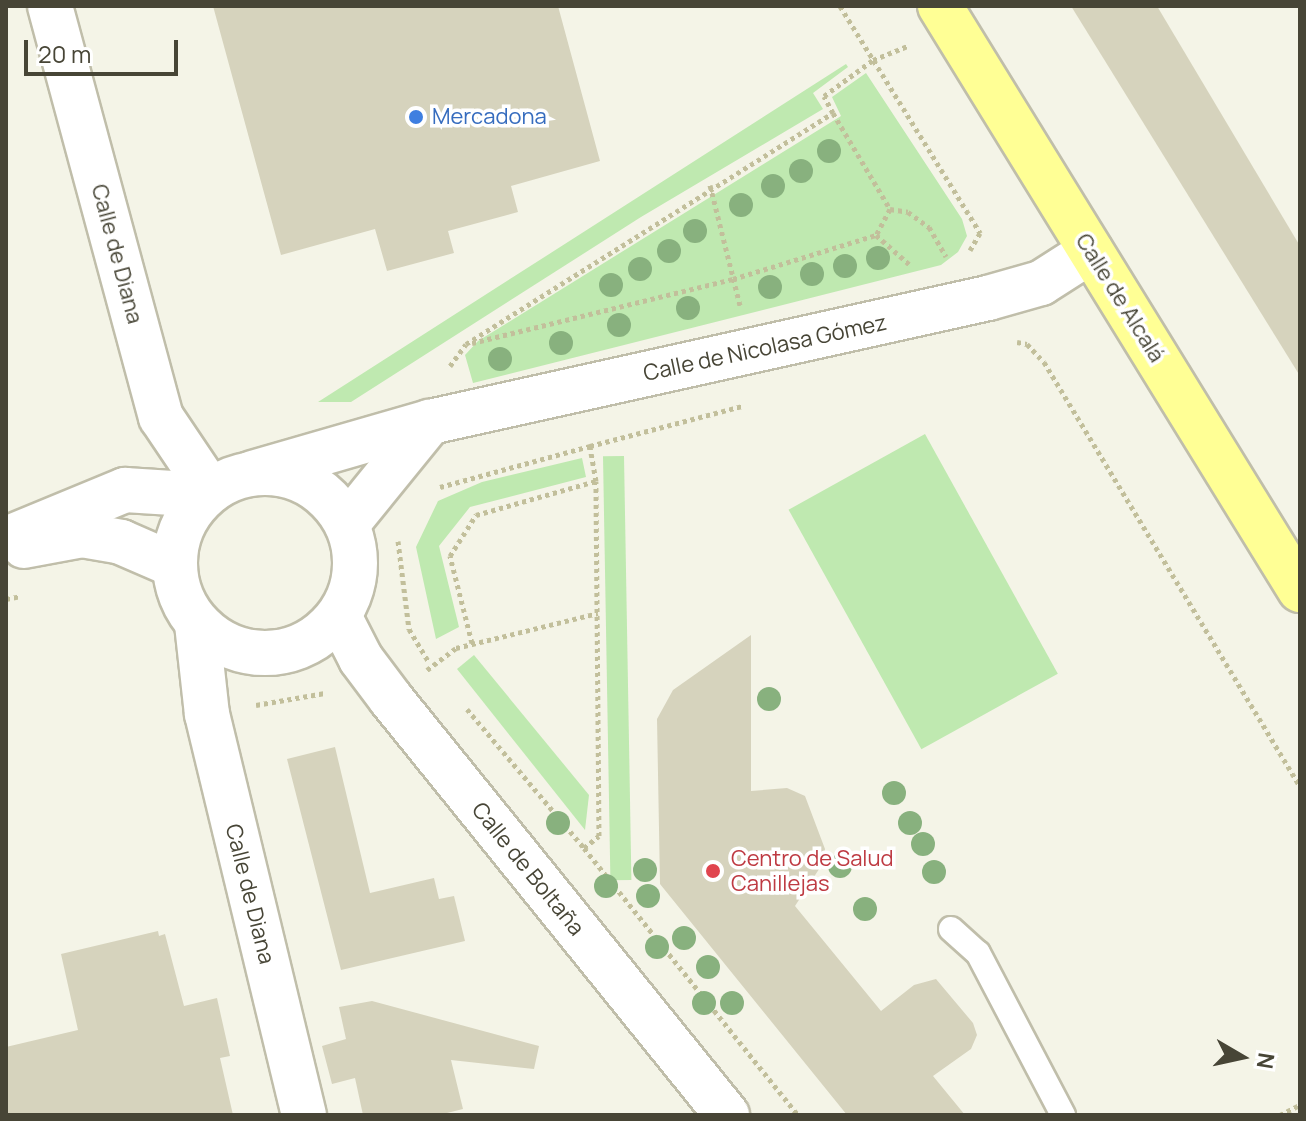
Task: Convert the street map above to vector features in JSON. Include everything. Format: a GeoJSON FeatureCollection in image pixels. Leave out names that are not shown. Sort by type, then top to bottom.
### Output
{"type":"FeatureCollection","features":[{"type":"Feature","properties":{"kind":"main road","name":"Calle de Alcalá"},"geometry":{"type":"LineString","coordinates":[[946,16],[1300,590]]}},
{"type":"Feature","properties":{"kind":"street","name":"Calle de Diana"},"geometry":{"type":"LineString","coordinates":[[50,6],[161,417],[207,493]]}},
{"type":"Feature","properties":{"kind":"street","name":"Calle de Nicolasa Gómez"},"geometry":{"type":"LineString","coordinates":[[253,473],[430,422],[988,298],[1041,283],[1091,251]]}},
{"type":"Feature","properties":{"kind":"street"},"geometry":{"type":"LineString","coordinates":[[347,524],[392,488],[430,422]]}},
{"type":"Feature","properties":{"kind":"street"},"geometry":{"type":"LineString","coordinates":[[253,473],[281,474],[308,483],[330,500],[347,524],[356,571],[339,616],[304,646],[259,655],[235,650],[197,624],[177,586],[174,565],[187,515],[207,493],[253,473]]}},
{"type":"Feature","properties":{"kind":"street"},"geometry":{"type":"LineString","coordinates":[[6,539],[125,490],[207,493]]}},
{"type":"Feature","properties":{"kind":"street"},"geometry":{"type":"LineString","coordinates":[[6,549],[82,535],[121,542],[174,565]]}},
{"type":"Feature","properties":{"kind":"street","name":"Calle de Boltaña"},"geometry":{"type":"LineString","coordinates":[[339,616],[361,659],[391,699],[727,1115]]}},
{"type":"Feature","properties":{"kind":"street","name":"Calle de Diana"},"geometry":{"type":"LineString","coordinates":[[197,624],[207,714],[304,1115]]}},
{"type":"Feature","properties":{"kind":"lane"},"geometry":{"type":"LineString","coordinates":[[951,929],[978,953],[1063,1115]]}},
{"type":"Feature","properties":{"kind":"path"},"geometry":{"type":"LineString","coordinates":[[840,6],[980,233],[967,255],[949,262],[937,261]]}},
{"type":"Feature","properties":{"kind":"path"},"geometry":{"type":"LineString","coordinates":[[946,16],[873,60],[824,96],[890,209],[908,212],[929,227],[949,262]]}},
{"type":"Feature","properties":{"kind":"path"},"geometry":{"type":"LineString","coordinates":[[442,377],[466,344],[833,113]]}},
{"type":"Feature","properties":{"kind":"path"},"geometry":{"type":"LineString","coordinates":[[466,344],[733,279],[876,235],[890,209]]}},
{"type":"Feature","properties":{"kind":"path"},"geometry":{"type":"LineString","coordinates":[[876,235],[916,269]]}},
{"type":"Feature","properties":{"kind":"path"},"geometry":{"type":"LineString","coordinates":[[967,255],[1004,340],[1027,344],[1044,362],[1300,787]]}},
{"type":"Feature","properties":{"kind":"path"},"geometry":{"type":"LineString","coordinates":[[441,679],[409,629],[396,556],[392,488],[590,446],[758,402]]}},
{"type":"Feature","properties":{"kind":"path"},"geometry":{"type":"LineString","coordinates":[[584,848],[599,836],[596,481],[590,446]]}},
{"type":"Feature","properties":{"kind":"path"},"geometry":{"type":"LineString","coordinates":[[472,643],[450,556],[476,515],[596,481]]}},
{"type":"Feature","properties":{"kind":"path"},"geometry":{"type":"LineString","coordinates":[[391,699],[431,667],[472,643],[598,613]]}},
{"type":"Feature","properties":{"kind":"path"},"geometry":{"type":"LineString","coordinates":[[462,703],[584,848],[798,1115]]}},
{"type":"Feature","properties":{"kind":"path"},"geometry":{"type":"LineString","coordinates":[[1280,1115],[1300,1105]]}},
{"type":"Feature","properties":{"kind":"green space"},"geometry":{"type":"Polygon","coordinates":[[[846,64],[848,67],[813,93],[823,109],[641,217],[351,402],[318,402],[846,64]]]}},
{"type":"Feature","properties":{"kind":"green space"},"geometry":{"type":"Polygon","coordinates":[[[866,73],[962,219],[967,236],[958,252],[941,265],[473,383],[465,355],[478,341],[841,116],[832,97],[866,73]]]}},
{"type":"Feature","properties":{"kind":"green space"},"geometry":{"type":"Polygon","coordinates":[[[925,434],[1058,674],[921,749],[789,510],[925,434]]]}},
{"type":"Feature","properties":{"kind":"green space"},"geometry":{"type":"Polygon","coordinates":[[[603,456],[624,456],[631,880],[610,880],[603,456]]]}},
{"type":"Feature","properties":{"kind":"green space"},"geometry":{"type":"Polygon","coordinates":[[[582,458],[586,477],[470,507],[439,546],[459,627],[436,639],[416,547],[438,501],[482,482],[582,458]]]}},
{"type":"Feature","properties":{"kind":"green space"},"geometry":{"type":"Polygon","coordinates":[[[474,655],[589,795],[585,830],[457,669],[474,655]]]}},
{"type":"Feature","properties":{"kind":"building","name":"Mercadona"},"geometry":{"type":"Polygon","coordinates":[[[213,6],[558,6],[600,161],[511,186],[518,212],[448,231],[454,253],[387,271],[375,229],[281,255],[213,6]]]}},
{"type":"Feature","properties":{"kind":"building"},"geometry":{"type":"Polygon","coordinates":[[[1071,6],[1157,6],[1300,246],[1300,376],[1071,6]]]}},
{"type":"Feature","properties":{"kind":"building","name":"Centro de Salud Canillejas"},"geometry":{"type":"Polygon","coordinates":[[[751,635],[751,791],[787,788],[805,796],[825,849],[823,863],[795,906],[881,1011],[914,985],[936,979],[973,1023],[977,1035],[971,1049],[933,1076],[965,1115],[847,1115],[660,884],[657,719],[673,690],[751,635]]]}},
{"type":"Feature","properties":{"kind":"building"},"geometry":{"type":"Polygon","coordinates":[[[335,747],[370,893],[434,878],[439,899],[454,896],[465,941],[341,970],[287,759],[335,747]]]}},
{"type":"Feature","properties":{"kind":"building"},"geometry":{"type":"Polygon","coordinates":[[[158,931],[159,936],[165,934],[184,1006],[217,998],[230,1056],[220,1058],[233,1115],[6,1115],[6,1047],[78,1030],[61,954],[158,931]]]}},
{"type":"Feature","properties":{"kind":"building"},"geometry":{"type":"Polygon","coordinates":[[[372,1001],[539,1046],[534,1069],[451,1060],[463,1109],[439,1115],[363,1115],[355,1078],[332,1084],[322,1046],[346,1039],[339,1007],[372,1001]]]}},
{"type":"Feature","properties":{"kind":"place","name":"Mercadona"},"geometry":{"type":"Point","coordinates":[416,117]}},
{"type":"Feature","properties":{"kind":"place","name":"Centro de Salud Canillejas"},"geometry":{"type":"Point","coordinates":[713,871]}}]}
